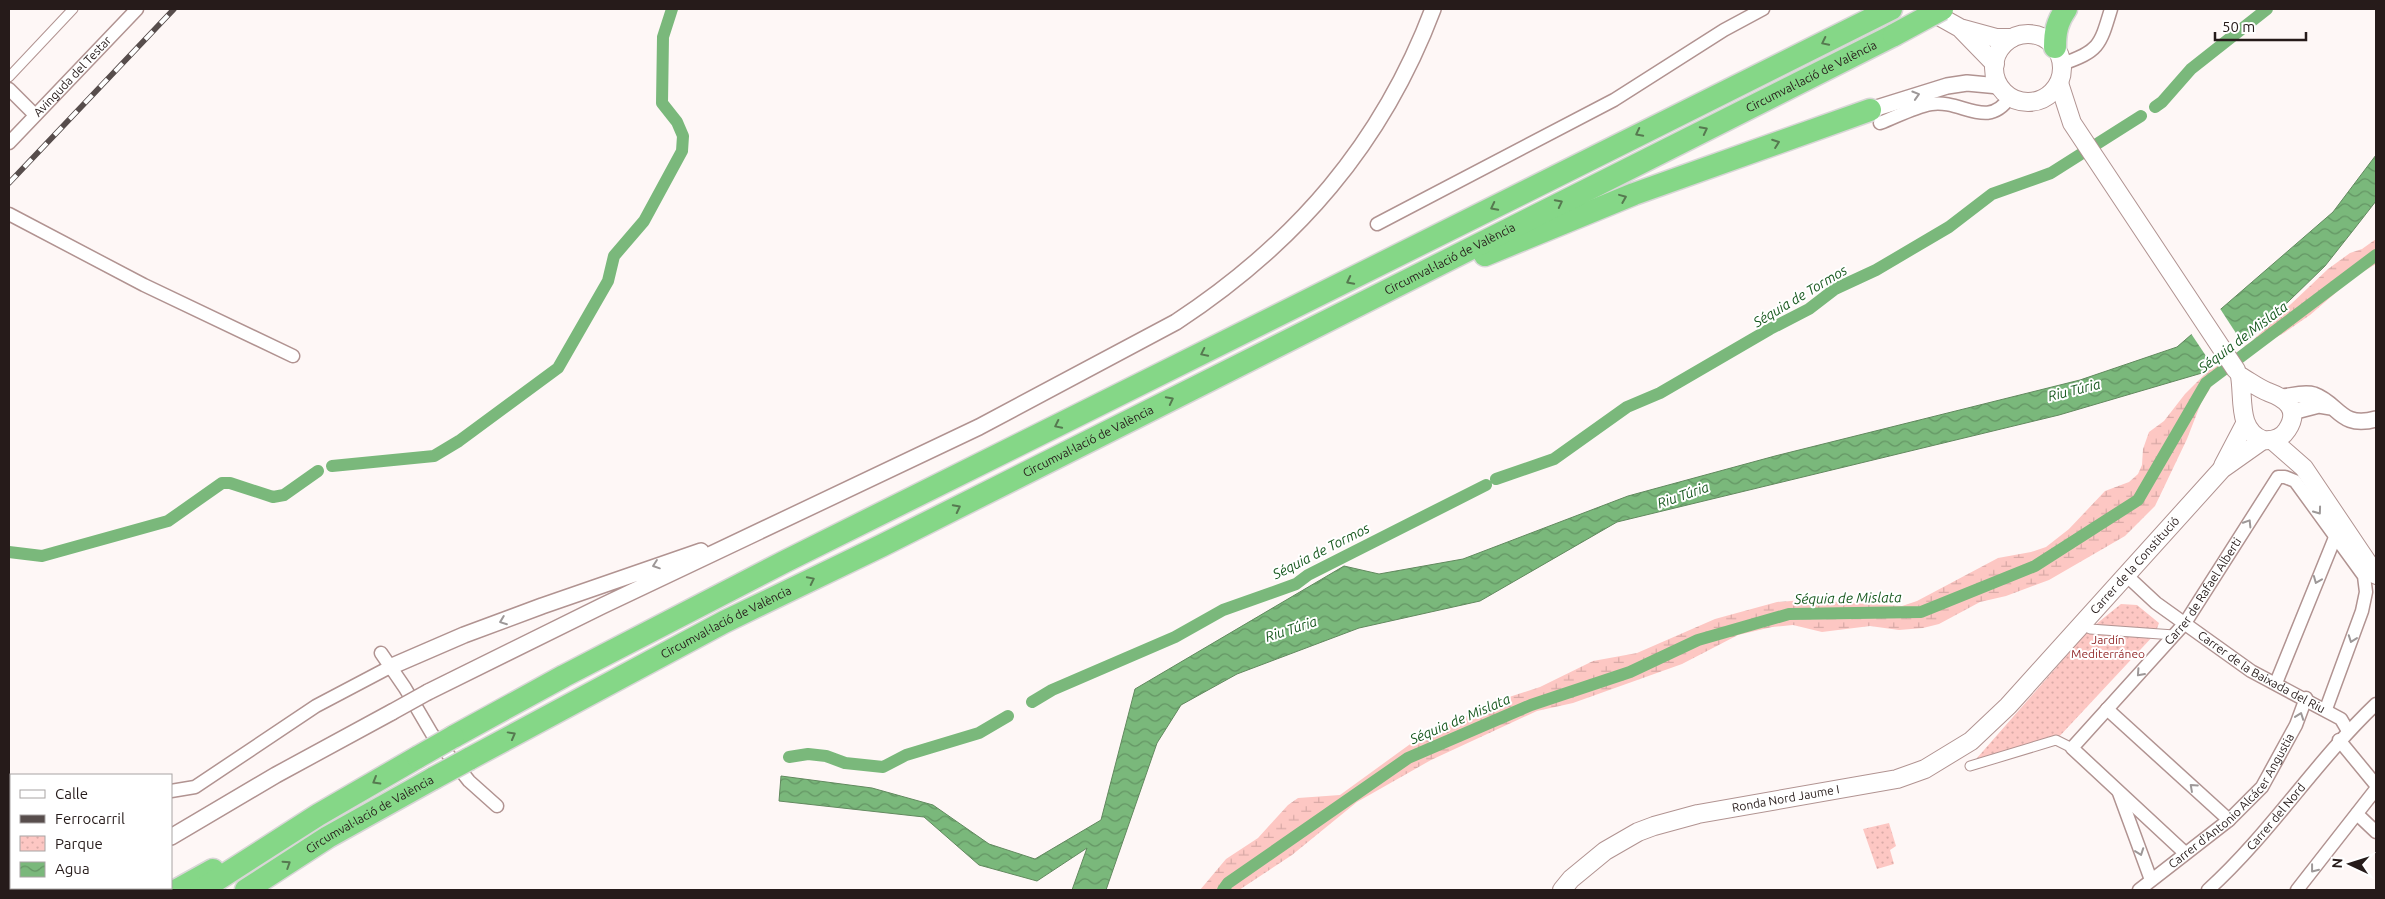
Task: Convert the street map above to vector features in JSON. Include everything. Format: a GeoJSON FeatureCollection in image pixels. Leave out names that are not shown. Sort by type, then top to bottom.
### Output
{"type":"FeatureCollection","features":[{"type":"Feature","properties":{"kind":"highway","name":"Circumval·lació de València"},"geometry":{"type":"LineString","coordinates":[[202,890],[318,815],[453,737],[752,578],[1891,9]]}},
{"type":"Feature","properties":{"kind":"highway","name":"Circumval·lació de València"},"geometry":{"type":"LineString","coordinates":[[246,890],[328,837],[724,622],[898,538],[1942,9]]}},
{"type":"Feature","properties":{"kind":"highway"},"geometry":{"type":"LineString","coordinates":[[2059,56],[2055,31],[2058,20],[2066,9]]}},
{"type":"Feature","properties":{"kind":"highway"},"geometry":{"type":"LineString","coordinates":[[1234,367],[1340,322],[1464,263],[1634,194],[1875,117]]}},
{"type":"Feature","properties":{"kind":"highway"},"geometry":{"type":"LineString","coordinates":[[177,890],[242,853],[318,815]]}},
{"type":"Feature","properties":{"kind":"main road"},"geometry":{"type":"LineString","coordinates":[[1926,9],[1960,28],[1996,38],[2012,38],[2030,34],[2040,36],[2059,56],[2059,83],[2072,124],[2238,373],[2283,407],[2304,468]]}},
{"type":"Feature","properties":{"kind":"main road"},"geometry":{"type":"LineString","coordinates":[[1960,28],[1994,64]]}},
{"type":"Feature","properties":{"kind":"main road"},"geometry":{"type":"LineString","coordinates":[[2012,38],[2000,49],[1994,64],[1995,75],[2005,91],[2018,101],[2036,102],[2055,111],[2072,124]]}},
{"type":"Feature","properties":{"kind":"main road"},"geometry":{"type":"LineString","coordinates":[[2036,102],[2053,92],[2059,83]]}},
{"type":"Feature","properties":{"kind":"main road"},"geometry":{"type":"LineString","coordinates":[[2238,373],[2245,417],[2255,437],[2268,440],[2288,452],[2304,468],[2376,575]]}},
{"type":"Feature","properties":{"kind":"main road"},"geometry":{"type":"LineString","coordinates":[[2245,417],[2254,397],[2283,407]]}},
{"type":"Feature","properties":{"kind":"main road"},"geometry":{"type":"LineString","coordinates":[[2268,440],[2286,432],[2283,407]]}},
{"type":"Feature","properties":{"kind":"main road","name":"Carrer de la Constitució"},"geometry":{"type":"LineString","coordinates":[[2222,469],[2245,417]]}},
{"type":"Feature","properties":{"kind":"main road","name":"Carrer de la Constitució"},"geometry":{"type":"LineString","coordinates":[[2008,706],[2128,576],[2222,469],[2268,440]]}},
{"type":"Feature","properties":{"kind":"main road","name":"Ronda Nord Jaume I"},"geometry":{"type":"LineString","coordinates":[[1562,890],[1571,879],[1605,851],[1638,832],[1654,826],[1698,814],[1898,779],[1925,769],[1971,741],[2008,706]]}},
{"type":"Feature","properties":{"kind":"street"},"geometry":{"type":"LineString","coordinates":[[9,77],[73,9]]}},
{"type":"Feature","properties":{"kind":"street","name":"Avinguda del Testar"},"geometry":{"type":"LineString","coordinates":[[9,143],[137,9]]}},
{"type":"Feature","properties":{"kind":"street"},"geometry":{"type":"LineString","coordinates":[[172,836],[276,774],[428,692],[979,427],[1176,322],[1199,307],[1289,233],[1331,188],[1361,149],[1397,90],[1422,39],[1433,9]]}},
{"type":"Feature","properties":{"kind":"street"},"geometry":{"type":"LineString","coordinates":[[1376,224],[1603,105],[1724,30],[1763,9]]}},
{"type":"Feature","properties":{"kind":"street"},"geometry":{"type":"LineString","coordinates":[[2059,56],[2088,54],[2102,40],[2111,9]]}},
{"type":"Feature","properties":{"kind":"street"},"geometry":{"type":"LineString","coordinates":[[1967,83],[2005,91],[2002,108],[1992,113],[1930,104],[1875,117],[1947,86],[1967,83]]}},
{"type":"Feature","properties":{"kind":"street"},"geometry":{"type":"LineString","coordinates":[[9,90],[35,115]]}},
{"type":"Feature","properties":{"kind":"street"},"geometry":{"type":"LineString","coordinates":[[9,214],[144,285],[293,356]]}},
{"type":"Feature","properties":{"kind":"street"},"geometry":{"type":"LineString","coordinates":[[2283,407],[2319,405],[2332,408],[2348,420],[2368,421],[2376,419]]}},
{"type":"Feature","properties":{"kind":"street","name":"Carrer de Rafael Alberti"},"geometry":{"type":"LineString","coordinates":[[2072,748],[2185,623],[2278,477],[2296,480],[2336,535]]}},
{"type":"Feature","properties":{"kind":"street"},"geometry":{"type":"LineString","coordinates":[[2326,709],[2362,611],[2366,592],[2364,576],[2336,535]]}},
{"type":"Feature","properties":{"kind":"street"},"geometry":{"type":"LineString","coordinates":[[2276,683],[2336,535]]}},
{"type":"Feature","properties":{"kind":"street"},"geometry":{"type":"LineString","coordinates":[[172,791],[195,786],[316,706],[390,667],[464,635],[604,584],[690,554],[736,543]]}},
{"type":"Feature","properties":{"kind":"street","name":"Carrer de la Baixada del Riu"},"geometry":{"type":"LineString","coordinates":[[2128,576],[2156,603],[2251,670],[2306,698],[2341,719],[2344,736],[2376,785]]}},
{"type":"Feature","properties":{"kind":"street"},"geometry":{"type":"LineString","coordinates":[[2090,629],[2174,636]]}},
{"type":"Feature","properties":{"kind":"street"},"geometry":{"type":"LineString","coordinates":[[381,652],[443,749],[469,782],[497,806]]}},
{"type":"Feature","properties":{"kind":"street","name":"Carrer d'Antonio Alcácer Angustia"},"geometry":{"type":"LineString","coordinates":[[2139,890],[2228,820],[2262,787],[2296,725],[2306,698]]}},
{"type":"Feature","properties":{"kind":"street"},"geometry":{"type":"LineString","coordinates":[[2344,736],[2376,704]]}},
{"type":"Feature","properties":{"kind":"street"},"geometry":{"type":"LineString","coordinates":[[2108,709],[2228,820]]}},
{"type":"Feature","properties":{"kind":"street","name":"Carrer del Nord"},"geometry":{"type":"LineString","coordinates":[[2208,890],[2235,865],[2276,820],[2344,736]]}},
{"type":"Feature","properties":{"kind":"street"},"geometry":{"type":"LineString","coordinates":[[1970,766],[2056,740],[2072,748],[2185,853]]}},
{"type":"Feature","properties":{"kind":"street"},"geometry":{"type":"LineString","coordinates":[[2297,890],[2376,789]]}},
{"type":"Feature","properties":{"kind":"street"},"geometry":{"type":"LineString","coordinates":[[2118,791],[2151,880]]}},
{"type":"Feature","properties":{"kind":"street"},"geometry":{"type":"LineString","coordinates":[[2130,824],[2141,812]]}},
{"type":"Feature","properties":{"kind":"street"},"geometry":{"type":"LineString","coordinates":[[2357,814],[2376,832]]}},
{"type":"Feature","properties":{"kind":"green space"},"geometry":{"type":"Polygon","coordinates":[[[2376,239],[2376,264],[2354,277],[2310,315],[2284,333],[2252,350],[2214,382],[2201,403],[2187,439],[2155,506],[2125,536],[2049,580],[2006,596],[1980,602],[1939,624],[1923,628],[1899,630],[1870,626],[1822,632],[1793,625],[1772,627],[1738,635],[1682,664],[1573,703],[1537,711],[1431,760],[1357,802],[1292,855],[1239,890],[1200,890],[1226,859],[1258,838],[1288,805],[1298,798],[1340,795],[1413,742],[1503,699],[1540,687],[1593,661],[1637,653],[1715,619],[1777,602],[1804,600],[1902,606],[1917,601],[1998,558],[2031,552],[2046,547],[2069,529],[2105,491],[2129,482],[2138,474],[2142,465],[2143,449],[2149,432],[2164,421],[2185,394],[2210,369],[2252,341],[2328,269],[2350,253],[2362,249],[2376,239]]]}},
{"type":"Feature","properties":{"kind":"green space","name":"Jardín Mediterráneo"},"geometry":{"type":"Polygon","coordinates":[[[2121,604],[2137,605],[2159,623],[2155,634],[2056,740],[1970,766],[2090,629],[2121,604]]]}},
{"type":"Feature","properties":{"kind":"green space"},"geometry":{"type":"Polygon","coordinates":[[[1889,823],[1896,846],[1890,850],[1894,864],[1877,869],[1863,829],[1889,823]]]}},
{"type":"Feature","properties":{"kind":"water","name":"Riu Túria"},"geometry":{"type":"Polygon","coordinates":[[[2376,155],[2376,201],[2325,266],[2254,335],[2202,373],[2059,415],[1617,522],[1480,601],[1359,628],[1237,674],[1181,705],[1157,743],[1106,890],[1072,890],[1087,848],[1037,881],[979,865],[924,817],[779,801],[781,776],[872,788],[933,805],[989,844],[1035,859],[1101,820],[1135,689],[1344,566],[1379,574],[1463,559],[1628,496],[1775,456],[2080,380],[2177,347],[2333,212],[2376,155]]]}},
{"type":"Feature","properties":{"kind":"pier"},"geometry":{"type":"Polygon","coordinates":[[[2219,307],[2245,347],[2214,368],[2190,332],[2219,307]]]}},
{"type":"Feature","properties":{"kind":"waterway"},"geometry":{"type":"LineString","coordinates":[[332,466],[434,456],[459,441],[558,368],[608,281],[614,256],[644,221],[682,151],[683,136],[677,122],[662,103],[663,37],[672,9]]}},
{"type":"Feature","properties":{"kind":"waterway","name":"Séquia de Tormos"},"geometry":{"type":"LineString","coordinates":[[2155,107],[2162,102],[2191,69],[2267,9]]}},
{"type":"Feature","properties":{"kind":"waterway","name":"Séquia de Tormos"},"geometry":{"type":"LineString","coordinates":[[1496,479],[1554,459],[1627,407],[1660,393],[1770,329],[1809,309],[1835,289],[1876,270],[1949,227],[1992,194],[2051,173],[2141,116]]}},
{"type":"Feature","properties":{"kind":"waterway","name":"Séquia de Mislata"},"geometry":{"type":"LineString","coordinates":[[1223,890],[1228,883],[1408,758],[1531,705],[1630,672],[1698,640],[1789,614],[1921,612],[2035,566],[2138,500],[2206,383],[2376,255]]}},
{"type":"Feature","properties":{"kind":"waterway"},"geometry":{"type":"LineString","coordinates":[[9,552],[42,556],[168,521],[222,483],[230,483],[273,497],[284,495],[318,471]]}},
{"type":"Feature","properties":{"kind":"waterway","name":"Séquia de Tormos"},"geometry":{"type":"LineString","coordinates":[[1032,702],[1052,690],[1175,637],[1223,610],[1296,584],[1308,575],[1486,485]]}},
{"type":"Feature","properties":{"kind":"waterway","name":"Séquia de Tormos"},"geometry":{"type":"LineString","coordinates":[[789,757],[808,754],[826,756],[845,763],[883,767],[906,755],[979,733],[1008,716]]}},
{"type":"Feature","properties":{"kind":"railway"},"geometry":{"type":"LineString","coordinates":[[9,183],[174,9]]}}]}
